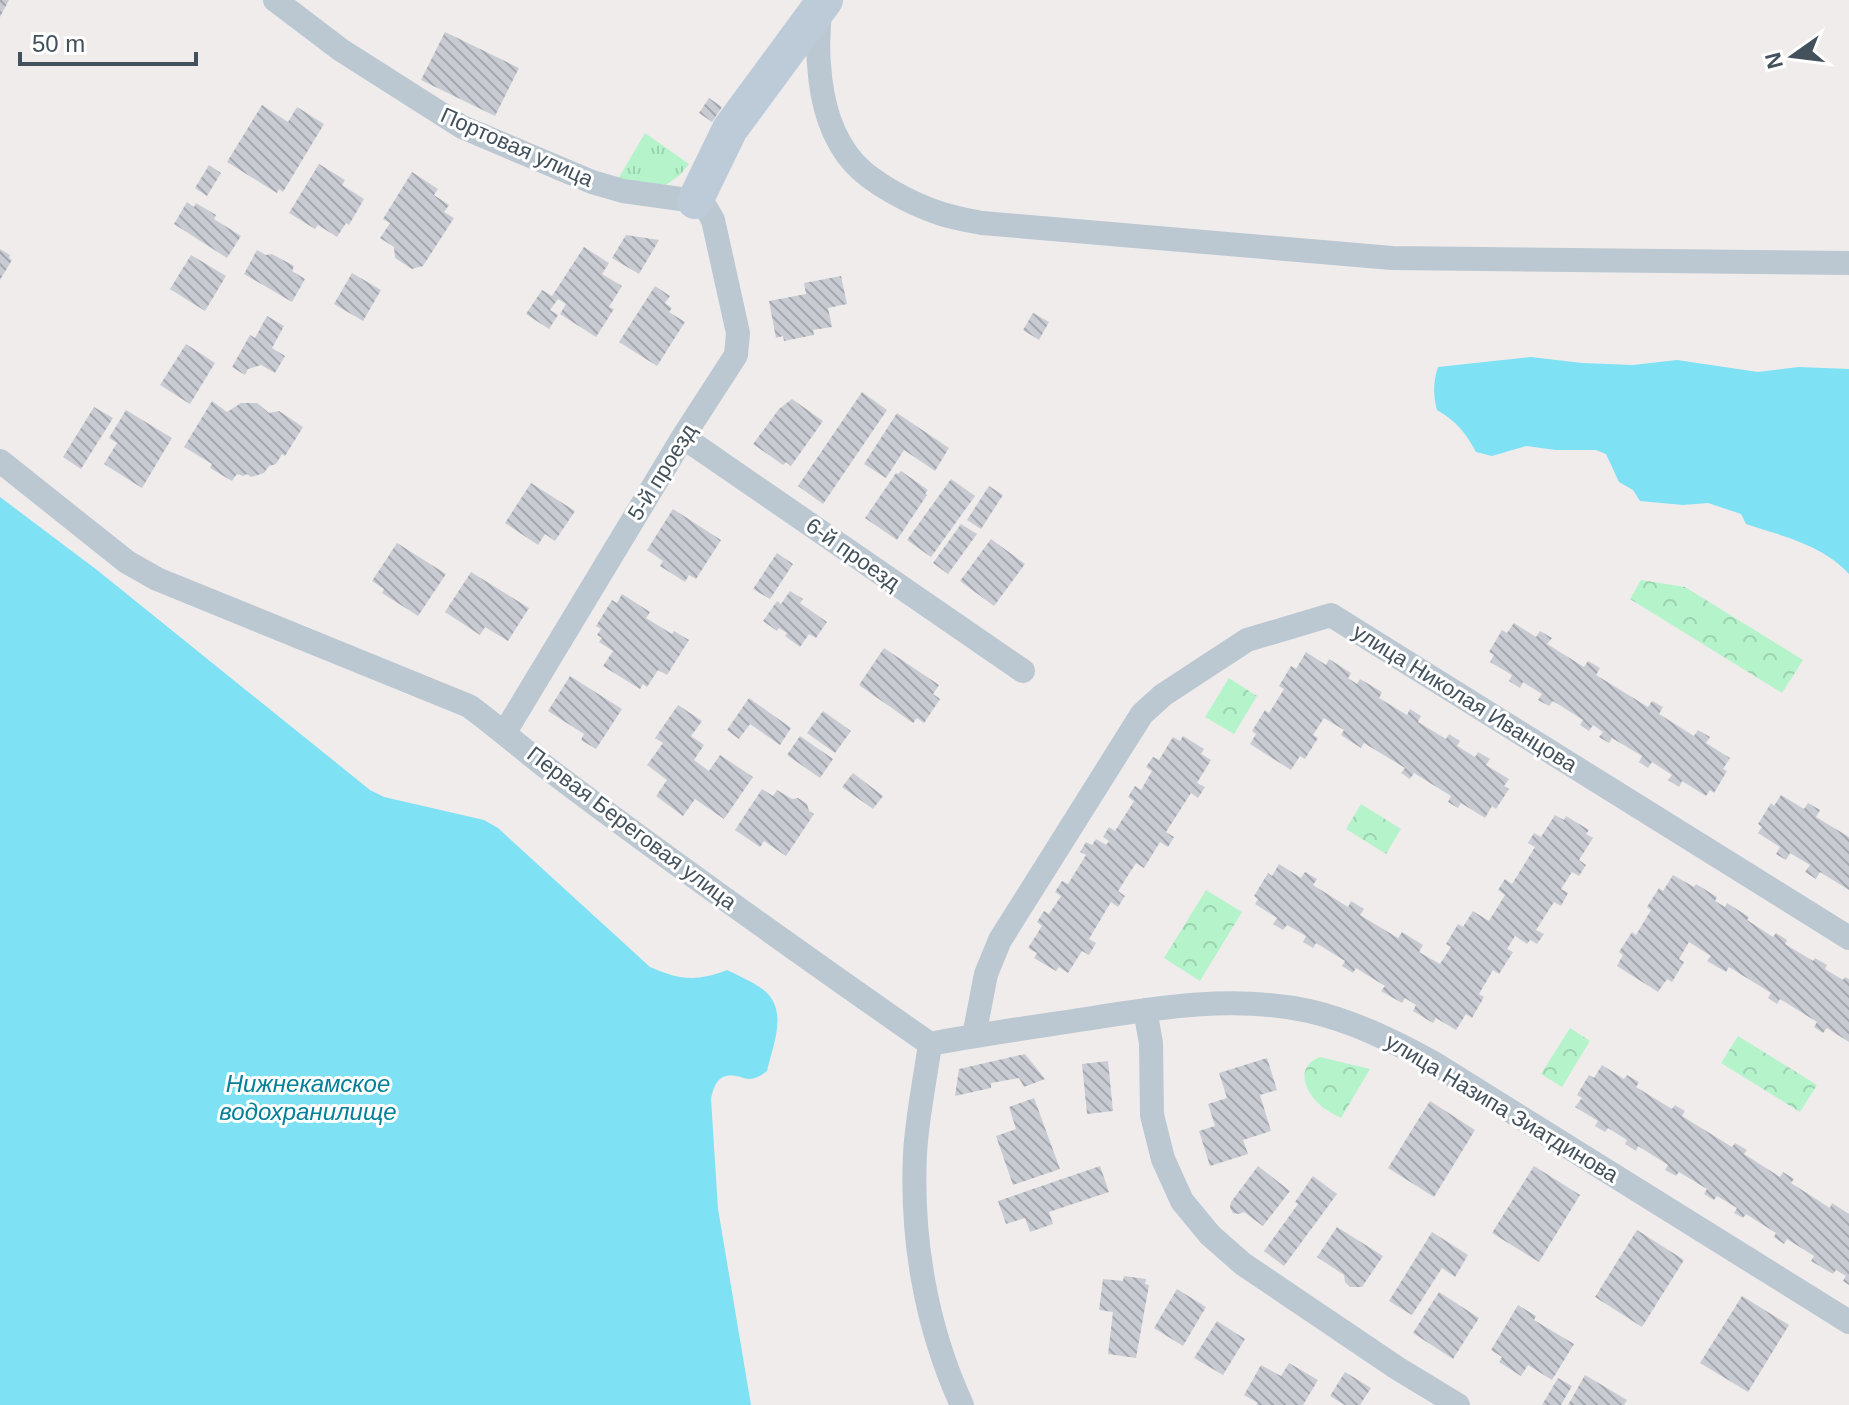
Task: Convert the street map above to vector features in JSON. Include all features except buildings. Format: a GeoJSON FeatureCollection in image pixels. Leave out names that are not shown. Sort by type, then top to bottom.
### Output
{"type":"FeatureCollection","features":[{"type":"Feature","properties":{"kind":"street","name":"Портовая улица"},"geometry":{"type":"LineString","coordinates":[[275,0],[341,50],[462,127],[592,182],[623,191],[695,201]]}},
{"type":"Feature","properties":{"kind":"street"},"geometry":{"type":"LineString","coordinates":[[695,201],[730,129],[823,4]]}},
{"type":"Feature","properties":{"kind":"street"},"geometry":{"type":"LineString","coordinates":[[823,4],[818,63],[823,99],[837,138],[854,164],[879,183],[941,214],[982,223],[1392,258],[1849,263]]}},
{"type":"Feature","properties":{"kind":"street","name":"5-й проезд"},"geometry":{"type":"LineString","coordinates":[[505,732],[736,355],[738,333],[713,220],[706,208],[695,201]]}},
{"type":"Feature","properties":{"kind":"street","name":"6-й проезд"},"geometry":{"type":"LineString","coordinates":[[683,437],[1023,671]]}},
{"type":"Feature","properties":{"kind":"street","name":"Первая Береговая улица"},"geometry":{"type":"LineString","coordinates":[[0,461],[127,562],[157,579],[469,706],[726,899],[930,1044]]}},
{"type":"Feature","properties":{"kind":"street","name":"улица Николая Иванцова"},"geometry":{"type":"LineString","coordinates":[[974,1036],[986,974],[1000,940],[1142,714],[1163,695],[1247,640],[1331,615],[1849,938]]}},
{"type":"Feature","properties":{"kind":"street","name":"улица Назипа Зиатдинова"},"geometry":{"type":"LineString","coordinates":[[930,1044],[1145,1010],[1216,1003],[1282,1006],[1343,1020],[1383,1036],[1432,1062],[1849,1322]]}},
{"type":"Feature","properties":{"kind":"street"},"geometry":{"type":"LineString","coordinates":[[1145,1010],[1151,1043],[1152,1115],[1163,1159],[1182,1201],[1210,1235],[1243,1264],[1397,1368],[1458,1405]]}},
{"type":"Feature","properties":{"kind":"street"},"geometry":{"type":"LineString","coordinates":[[930,1044],[916,1144],[915,1217],[924,1286],[937,1343],[962,1405]]}},
{"type":"Feature","properties":{"kind":"green space"},"geometry":{"type":"Polygon","coordinates":[[[645,133],[689,164],[666,185],[618,179],[645,133]]]}},
{"type":"Feature","properties":{"kind":"green space"},"geometry":{"type":"Polygon","coordinates":[[[1641,580],[1685,587],[1803,660],[1782,693],[1630,599],[1641,580]]]}},
{"type":"Feature","properties":{"kind":"green space"},"geometry":{"type":"Polygon","coordinates":[[[1229,678],[1257,696],[1234,734],[1205,717],[1229,678]]]}},
{"type":"Feature","properties":{"kind":"green space"},"geometry":{"type":"Polygon","coordinates":[[[1361,804],[1401,829],[1386,854],[1346,829],[1361,804]]]}},
{"type":"Feature","properties":{"kind":"green space"},"geometry":{"type":"Polygon","coordinates":[[[1206,890],[1242,912],[1200,981],[1164,958],[1206,890]]]}},
{"type":"Feature","properties":{"kind":"green space"},"geometry":{"type":"Polygon","coordinates":[[[1570,1028],[1590,1041],[1562,1087],[1541,1074],[1570,1028]]]}},
{"type":"Feature","properties":{"kind":"green space"},"geometry":{"type":"Polygon","coordinates":[[[1738,1036],[1817,1085],[1800,1112],[1721,1063],[1738,1036]]]}},
{"type":"Feature","properties":{"kind":"green space"},"geometry":{"type":"Polygon","coordinates":[[[1320,1057],[1370,1069],[1341,1118],[1319,1104],[1306,1085],[1307,1066],[1320,1057]]]}},
{"type":"Feature","properties":{"kind":"water"},"geometry":{"type":"Polygon","coordinates":[[[1531,357],[1633,365],[1677,360],[1758,372],[1799,367],[1849,369],[1849,574],[1814,549],[1746,524],[1741,514],[1708,503],[1683,505],[1640,501],[1633,490],[1619,482],[1606,454],[1596,450],[1526,446],[1492,456],[1476,452],[1460,428],[1437,410],[1434,388],[1438,367],[1531,357]]]}},
{"type":"Feature","properties":{"kind":"water","name":"Нижнекамское водохранилище"},"geometry":{"type":"Polygon","coordinates":[[[0,497],[97,570],[370,790],[384,797],[484,820],[498,828],[650,967],[688,978],[727,970],[757,985],[770,996],[775,1006],[777,1027],[767,1071],[752,1079],[738,1076],[721,1078],[711,1099],[718,1209],[751,1405],[0,1405],[0,497]]]}}]}
